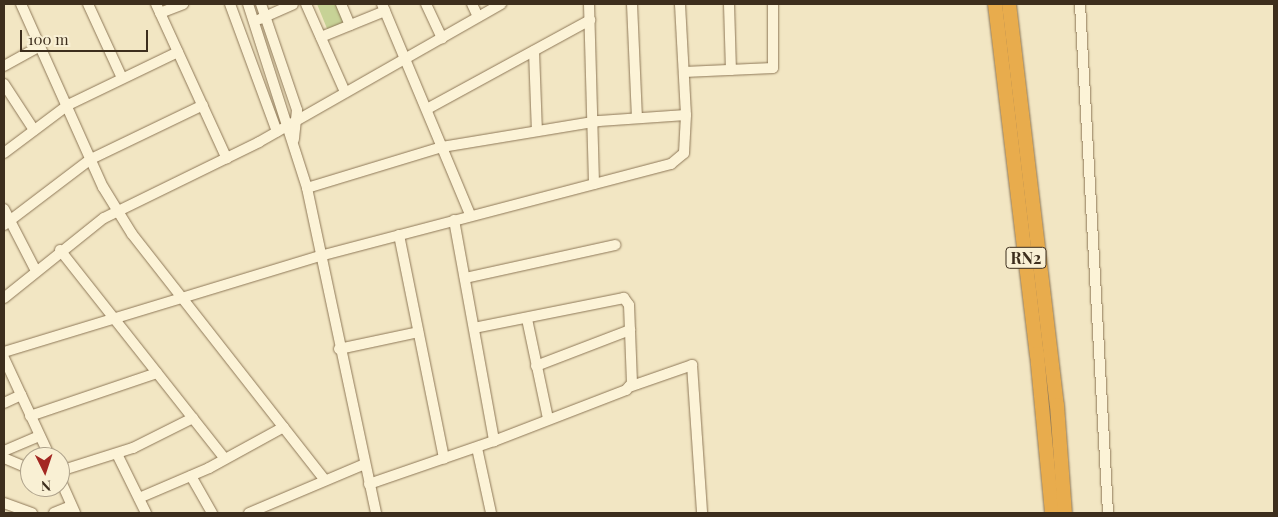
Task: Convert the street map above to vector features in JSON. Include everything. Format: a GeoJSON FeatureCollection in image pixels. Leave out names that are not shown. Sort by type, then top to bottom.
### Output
{"type":"FeatureCollection","features":[{"type":"Feature","properties":{"kind":"highway","name":"RN2"},"geometry":{"type":"LineString","coordinates":[[995,4],[1037,354],[1052,513]]}},
{"type":"Feature","properties":{"kind":"highway","name":"RN2"},"geometry":{"type":"LineString","coordinates":[[1010,4],[1058,405],[1065,513]]}},
{"type":"Feature","properties":{"kind":"street"},"geometry":{"type":"LineString","coordinates":[[21,4],[91,159],[117,210],[183,298],[326,480]]}},
{"type":"Feature","properties":{"kind":"street"},"geometry":{"type":"LineString","coordinates":[[88,4],[122,78]]}},
{"type":"Feature","properties":{"kind":"street"},"geometry":{"type":"LineString","coordinates":[[183,4],[158,8],[227,159]]}},
{"type":"Feature","properties":{"kind":"street"},"geometry":{"type":"LineString","coordinates":[[230,4],[276,132]]}},
{"type":"Feature","properties":{"kind":"street"},"geometry":{"type":"LineString","coordinates":[[248,4],[286,124],[294,140],[307,188],[339,349],[376,513]]}},
{"type":"Feature","properties":{"kind":"street"},"geometry":{"type":"LineString","coordinates":[[261,4],[298,117],[294,140]]}},
{"type":"Feature","properties":{"kind":"street"},"geometry":{"type":"LineString","coordinates":[[254,21],[293,4]]}},
{"type":"Feature","properties":{"kind":"street"},"geometry":{"type":"LineString","coordinates":[[306,4],[345,92]]}},
{"type":"Feature","properties":{"kind":"street"},"geometry":{"type":"LineString","coordinates":[[341,4],[350,26]]}},
{"type":"Feature","properties":{"kind":"street"},"geometry":{"type":"LineString","coordinates":[[426,4],[442,38]]}},
{"type":"Feature","properties":{"kind":"street"},"geometry":{"type":"LineString","coordinates":[[472,4],[478,17]]}},
{"type":"Feature","properties":{"kind":"street"},"geometry":{"type":"LineString","coordinates":[[4,298],[60,250],[117,210],[227,159],[276,132],[298,117],[501,4]]}},
{"type":"Feature","properties":{"kind":"street"},"geometry":{"type":"LineString","coordinates":[[589,4],[594,184]]}},
{"type":"Feature","properties":{"kind":"street"},"geometry":{"type":"LineString","coordinates":[[632,4],[636,118]]}},
{"type":"Feature","properties":{"kind":"street"},"geometry":{"type":"LineString","coordinates":[[4,352],[114,317],[320,256],[470,214],[594,184],[678,160],[686,144],[680,4]]}},
{"type":"Feature","properties":{"kind":"street"},"geometry":{"type":"LineString","coordinates":[[729,4],[731,70]]}},
{"type":"Feature","properties":{"kind":"street"},"geometry":{"type":"LineString","coordinates":[[684,72],[773,68],[772,4]]}},
{"type":"Feature","properties":{"kind":"street"},"geometry":{"type":"LineString","coordinates":[[1080,4],[1108,513]]}},
{"type":"Feature","properties":{"kind":"street"},"geometry":{"type":"LineString","coordinates":[[321,37],[350,26],[383,8],[470,214]]}},
{"type":"Feature","properties":{"kind":"street"},"geometry":{"type":"LineString","coordinates":[[427,109],[590,20]]}},
{"type":"Feature","properties":{"kind":"street"},"geometry":{"type":"LineString","coordinates":[[4,66],[40,46]]}},
{"type":"Feature","properties":{"kind":"street"},"geometry":{"type":"LineString","coordinates":[[534,51],[537,131]]}},
{"type":"Feature","properties":{"kind":"street"},"geometry":{"type":"LineString","coordinates":[[4,153],[68,105],[178,52]]}},
{"type":"Feature","properties":{"kind":"street"},"geometry":{"type":"LineString","coordinates":[[4,84],[34,130]]}},
{"type":"Feature","properties":{"kind":"street"},"geometry":{"type":"LineString","coordinates":[[7,223],[91,159],[203,105]]}},
{"type":"Feature","properties":{"kind":"street"},"geometry":{"type":"LineString","coordinates":[[307,188],[442,147],[593,122],[686,115]]}},
{"type":"Feature","properties":{"kind":"street"},"geometry":{"type":"LineString","coordinates":[[4,209],[7,223],[36,271]]}},
{"type":"Feature","properties":{"kind":"street"},"geometry":{"type":"LineString","coordinates":[[454,220],[494,441]]}},
{"type":"Feature","properties":{"kind":"street"},"geometry":{"type":"LineString","coordinates":[[399,234],[444,459]]}},
{"type":"Feature","properties":{"kind":"street"},"geometry":{"type":"LineString","coordinates":[[465,278],[615,245]]}},
{"type":"Feature","properties":{"kind":"street"},"geometry":{"type":"LineString","coordinates":[[60,250],[225,459]]}},
{"type":"Feature","properties":{"kind":"street"},"geometry":{"type":"LineString","coordinates":[[474,328],[527,319],[624,298],[629,305],[633,377],[629,387]]}},
{"type":"Feature","properties":{"kind":"street"},"geometry":{"type":"LineString","coordinates":[[527,319],[548,419]]}},
{"type":"Feature","properties":{"kind":"street"},"geometry":{"type":"LineString","coordinates":[[536,366],[630,330]]}},
{"type":"Feature","properties":{"kind":"street"},"geometry":{"type":"LineString","coordinates":[[339,349],[418,332]]}},
{"type":"Feature","properties":{"kind":"street"},"geometry":{"type":"LineString","coordinates":[[4,358],[45,447]]}},
{"type":"Feature","properties":{"kind":"street"},"geometry":{"type":"LineString","coordinates":[[369,484],[477,448],[629,387],[692,365],[702,513]]}},
{"type":"Feature","properties":{"kind":"street"},"geometry":{"type":"LineString","coordinates":[[30,416],[157,373]]}},
{"type":"Feature","properties":{"kind":"street"},"geometry":{"type":"LineString","coordinates":[[4,402],[21,395]]}},
{"type":"Feature","properties":{"kind":"street"},"geometry":{"type":"LineString","coordinates":[[70,468],[117,454],[193,418]]}},
{"type":"Feature","properties":{"kind":"street"},"geometry":{"type":"LineString","coordinates":[[140,498],[191,476],[284,427]]}},
{"type":"Feature","properties":{"kind":"street"},"geometry":{"type":"LineString","coordinates":[[4,452],[39,436]]}},
{"type":"Feature","properties":{"kind":"street"},"geometry":{"type":"LineString","coordinates":[[477,448],[490,513]]}},
{"type":"Feature","properties":{"kind":"street"},"geometry":{"type":"LineString","coordinates":[[117,454],[146,513]]}},
{"type":"Feature","properties":{"kind":"street"},"geometry":{"type":"LineString","coordinates":[[4,458],[20,465]]}},
{"type":"Feature","properties":{"kind":"street"},"geometry":{"type":"LineString","coordinates":[[249,513],[364,464]]}},
{"type":"Feature","properties":{"kind":"street"},"geometry":{"type":"LineString","coordinates":[[191,476],[212,513]]}},
{"type":"Feature","properties":{"kind":"street"},"geometry":{"type":"LineString","coordinates":[[54,513],[73,509],[68,497]]}},
{"type":"Feature","properties":{"kind":"street"},"geometry":{"type":"LineString","coordinates":[[4,503],[32,513]]}},
{"type":"Feature","properties":{"kind":"green space"},"geometry":{"type":"Polygon","coordinates":[[[317,4],[338,4],[346,23],[328,31],[317,4]]]}}]}
